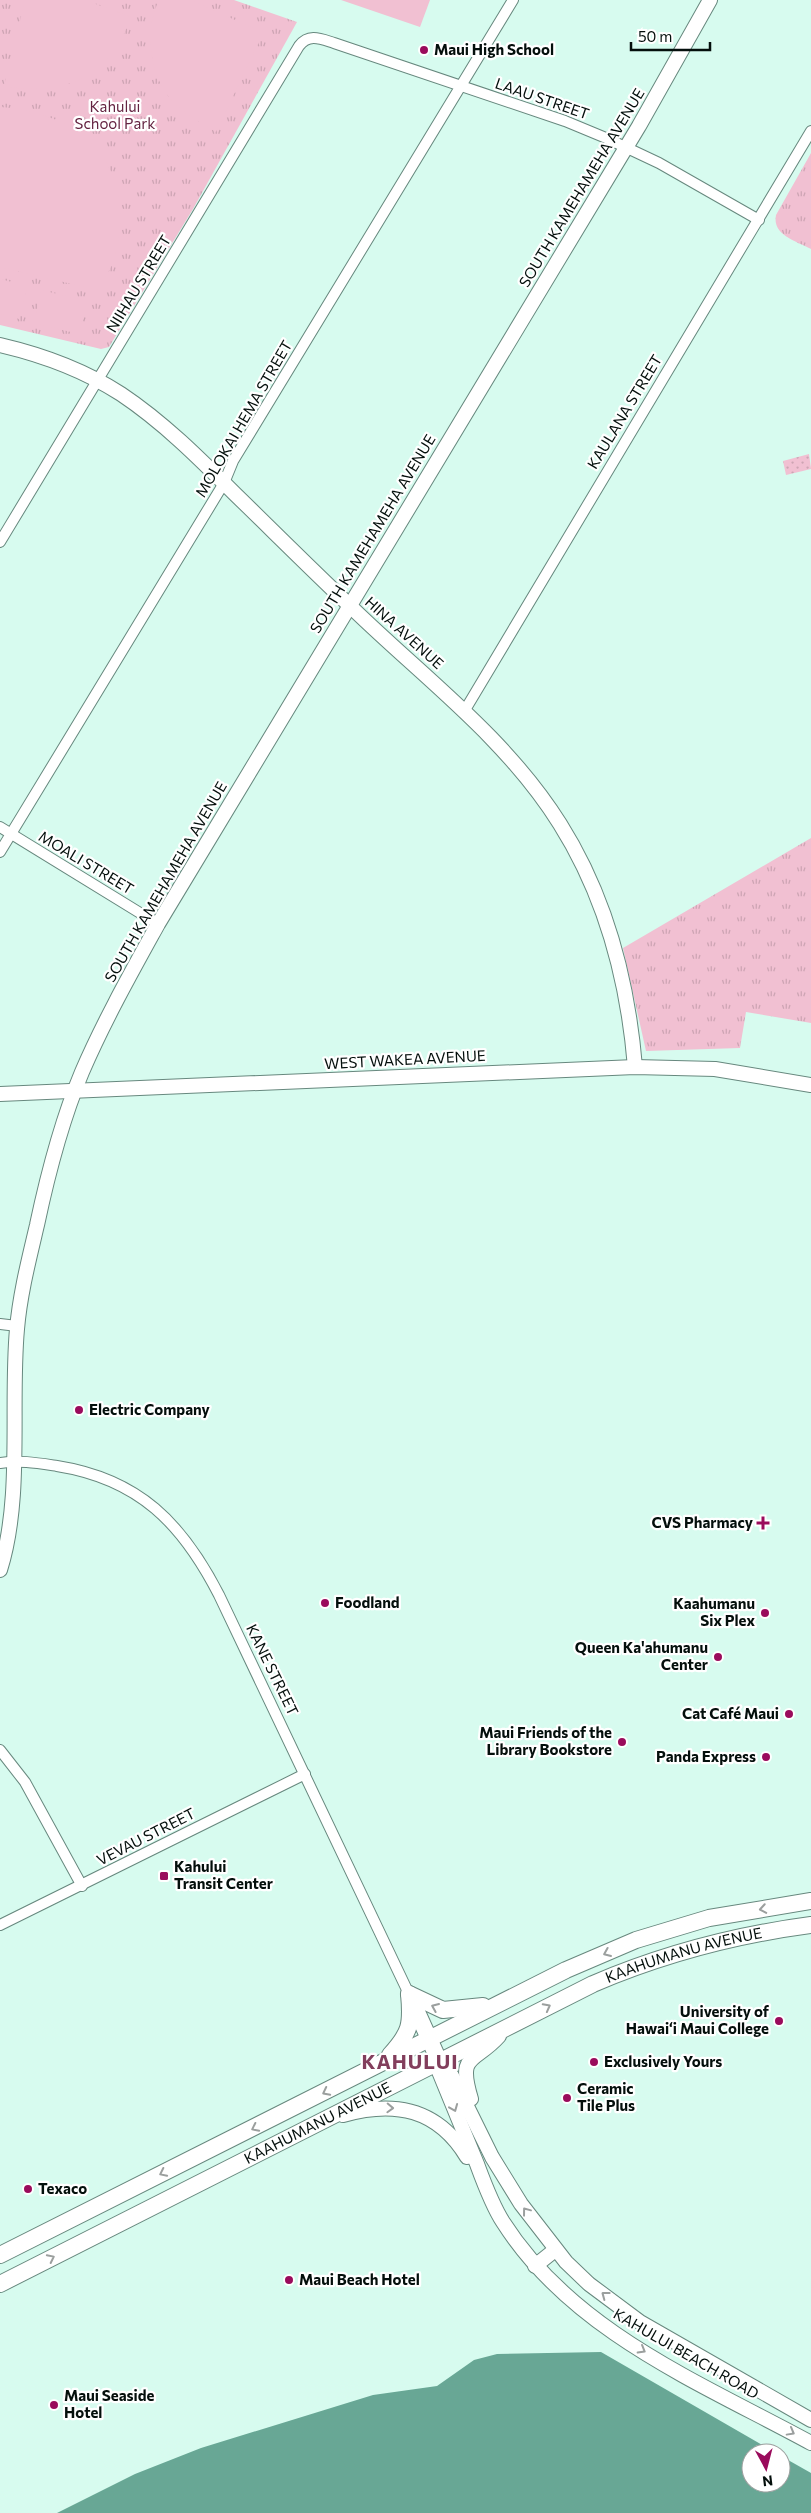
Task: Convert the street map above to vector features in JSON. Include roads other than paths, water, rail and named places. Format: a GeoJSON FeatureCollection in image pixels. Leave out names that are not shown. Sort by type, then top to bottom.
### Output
{"type":"FeatureCollection","features":[{"type":"Feature","properties":{"kind":"main road","name":"KAAHUMANU AVENUE"},"geometry":{"type":"LineString","coordinates":[[0,2255],[566,1970],[636,1940],[709,1918],[811,1901]]}},
{"type":"Feature","properties":{"kind":"main road","name":"KAAHUMANU AVENUE"},"geometry":{"type":"LineString","coordinates":[[2,2276],[219,2174],[592,1984],[644,1963],[714,1942],[811,1925]]}},
{"type":"Feature","properties":{"kind":"main road"},"geometry":{"type":"LineString","coordinates":[[409,1994],[442,2010],[497,2004]]}},
{"type":"Feature","properties":{"kind":"main road"},"geometry":{"type":"LineString","coordinates":[[409,1994],[440,2063]]}},
{"type":"Feature","properties":{"kind":"main road"},"geometry":{"type":"LineString","coordinates":[[384,2062],[409,2029],[411,2013],[409,1994]]}},
{"type":"Feature","properties":{"kind":"main road"},"geometry":{"type":"LineString","coordinates":[[207,2151],[219,2174]]}},
{"type":"Feature","properties":{"kind":"street","name":"MOLOKAI HEMA STREET"},"geometry":{"type":"LineString","coordinates":[[0,852],[224,483],[234,461],[512,0]]}},
{"type":"Feature","properties":{"kind":"street","name":"SOUTH KAMEHAMEHA AVENUE"},"geometry":{"type":"LineString","coordinates":[[0,1570],[8,1526],[7,1462],[17,1326],[27,1268],[53,1152],[75,1091],[108,1016],[158,924],[627,147],[710,0]]}},
{"type":"Feature","properties":{"kind":"street","name":"LAAU STREET"},"geometry":{"type":"LineString","coordinates":[[303,41],[317,38],[565,121],[627,147],[759,220]]}},
{"type":"Feature","properties":{"kind":"street","name":"NIIHAU STREET"},"geometry":{"type":"LineString","coordinates":[[0,542],[303,41]]}},
{"type":"Feature","properties":{"kind":"street","name":"KAULANA STREET"},"geometry":{"type":"LineString","coordinates":[[464,710],[811,131]]}},
{"type":"Feature","properties":{"kind":"street","name":"HINA AVENUE"},"geometry":{"type":"LineString","coordinates":[[0,345],[33,353],[98,381],[148,414],[224,483],[349,605],[494,738],[541,795],[581,861],[606,919],[623,979],[632,1033],[635,1067]]}},
{"type":"Feature","properties":{"kind":"street","name":"MOALI STREET"},"geometry":{"type":"LineString","coordinates":[[0,827],[158,924]]}},
{"type":"Feature","properties":{"kind":"street","name":"WEST WAKEA AVENUE"},"geometry":{"type":"LineString","coordinates":[[0,1094],[635,1067],[715,1069],[811,1085]]}},
{"type":"Feature","properties":{"kind":"street"},"geometry":{"type":"LineString","coordinates":[[0,1324],[17,1326]]}},
{"type":"Feature","properties":{"kind":"street","name":"KANE STREET"},"geometry":{"type":"LineString","coordinates":[[7,1462],[82,1470],[106,1477],[136,1494],[174,1525],[193,1549],[212,1581],[409,1994]]}},
{"type":"Feature","properties":{"kind":"street"},"geometry":{"type":"LineString","coordinates":[[0,1750],[25,1782],[82,1886]]}},
{"type":"Feature","properties":{"kind":"street","name":"VEVAU STREET"},"geometry":{"type":"LineString","coordinates":[[0,1925],[305,1774]]}},
{"type":"Feature","properties":{"kind":"street"},"geometry":{"type":"LineString","coordinates":[[480,2131],[466,2082],[466,2067],[474,2055],[496,2039],[504,2030]]}},
{"type":"Feature","properties":{"kind":"street","name":"KAHULUI BEACH ROAD"},"geometry":{"type":"LineString","coordinates":[[811,2420],[640,2322],[589,2284],[555,2250],[521,2204],[452,2076],[440,2063],[438,2069],[487,2190],[502,2221],[535,2266],[571,2301],[625,2340],[686,2376],[811,2443]]}},
{"type":"Feature","properties":{"kind":"street"},"geometry":{"type":"LineString","coordinates":[[326,2121],[377,2108],[406,2109],[420,2114],[440,2125],[456,2141],[487,2190]]}},
{"type":"Feature","properties":{"kind":"street"},"geometry":{"type":"LineString","coordinates":[[535,2266],[555,2250]]}},
{"type":"Feature","properties":{"kind":"place","name":"Maui High School"},"geometry":{"type":"Point","coordinates":[424,50]}},
{"type":"Feature","properties":{"kind":"place","name":"Electric Company"},"geometry":{"type":"Point","coordinates":[79,1410]}},
{"type":"Feature","properties":{"kind":"place","name":"CVS Pharmacy"},"geometry":{"type":"Point","coordinates":[763,1523]}},
{"type":"Feature","properties":{"kind":"place","name":"Foodland"},"geometry":{"type":"Point","coordinates":[325,1603]}},
{"type":"Feature","properties":{"kind":"place","name":"Kaahumanu Six Plex"},"geometry":{"type":"Point","coordinates":[765,1613]}},
{"type":"Feature","properties":{"kind":"place","name":"Queen Ka'ahumanu Center"},"geometry":{"type":"Point","coordinates":[718,1657]}},
{"type":"Feature","properties":{"kind":"place","name":"Cat Café Maui"},"geometry":{"type":"Point","coordinates":[789,1714]}},
{"type":"Feature","properties":{"kind":"place","name":"Maui Friends of the Library Bookstore"},"geometry":{"type":"Point","coordinates":[622,1742]}},
{"type":"Feature","properties":{"kind":"place","name":"Panda Express"},"geometry":{"type":"Point","coordinates":[766,1757]}},
{"type":"Feature","properties":{"kind":"place","name":"Kahului Transit Center"},"geometry":{"type":"Point","coordinates":[164,1876]}},
{"type":"Feature","properties":{"kind":"place","name":"University of Hawai‘i Maui College"},"geometry":{"type":"Point","coordinates":[779,2021]}},
{"type":"Feature","properties":{"kind":"place","name":"Exclusively Yours"},"geometry":{"type":"Point","coordinates":[594,2062]}},
{"type":"Feature","properties":{"kind":"place","name":"Ceramic Tile Plus"},"geometry":{"type":"Point","coordinates":[567,2098]}},
{"type":"Feature","properties":{"kind":"place","name":"Texaco"},"geometry":{"type":"Point","coordinates":[28,2189]}},
{"type":"Feature","properties":{"kind":"place","name":"Maui Beach Hotel"},"geometry":{"type":"Point","coordinates":[289,2280]}},
{"type":"Feature","properties":{"kind":"place","name":"Maui Seaside Hotel"},"geometry":{"type":"Point","coordinates":[54,2405]}},
{"type":"Feature","properties":{"kind":"district","name":"KAHULUI"},"geometry":{"type":"Point","coordinates":[410,2062]}},
{"type":"Feature","properties":{"kind":"park label","name":"Kahului School Park"},"geometry":{"type":"Point","coordinates":[115,116]}}]}
